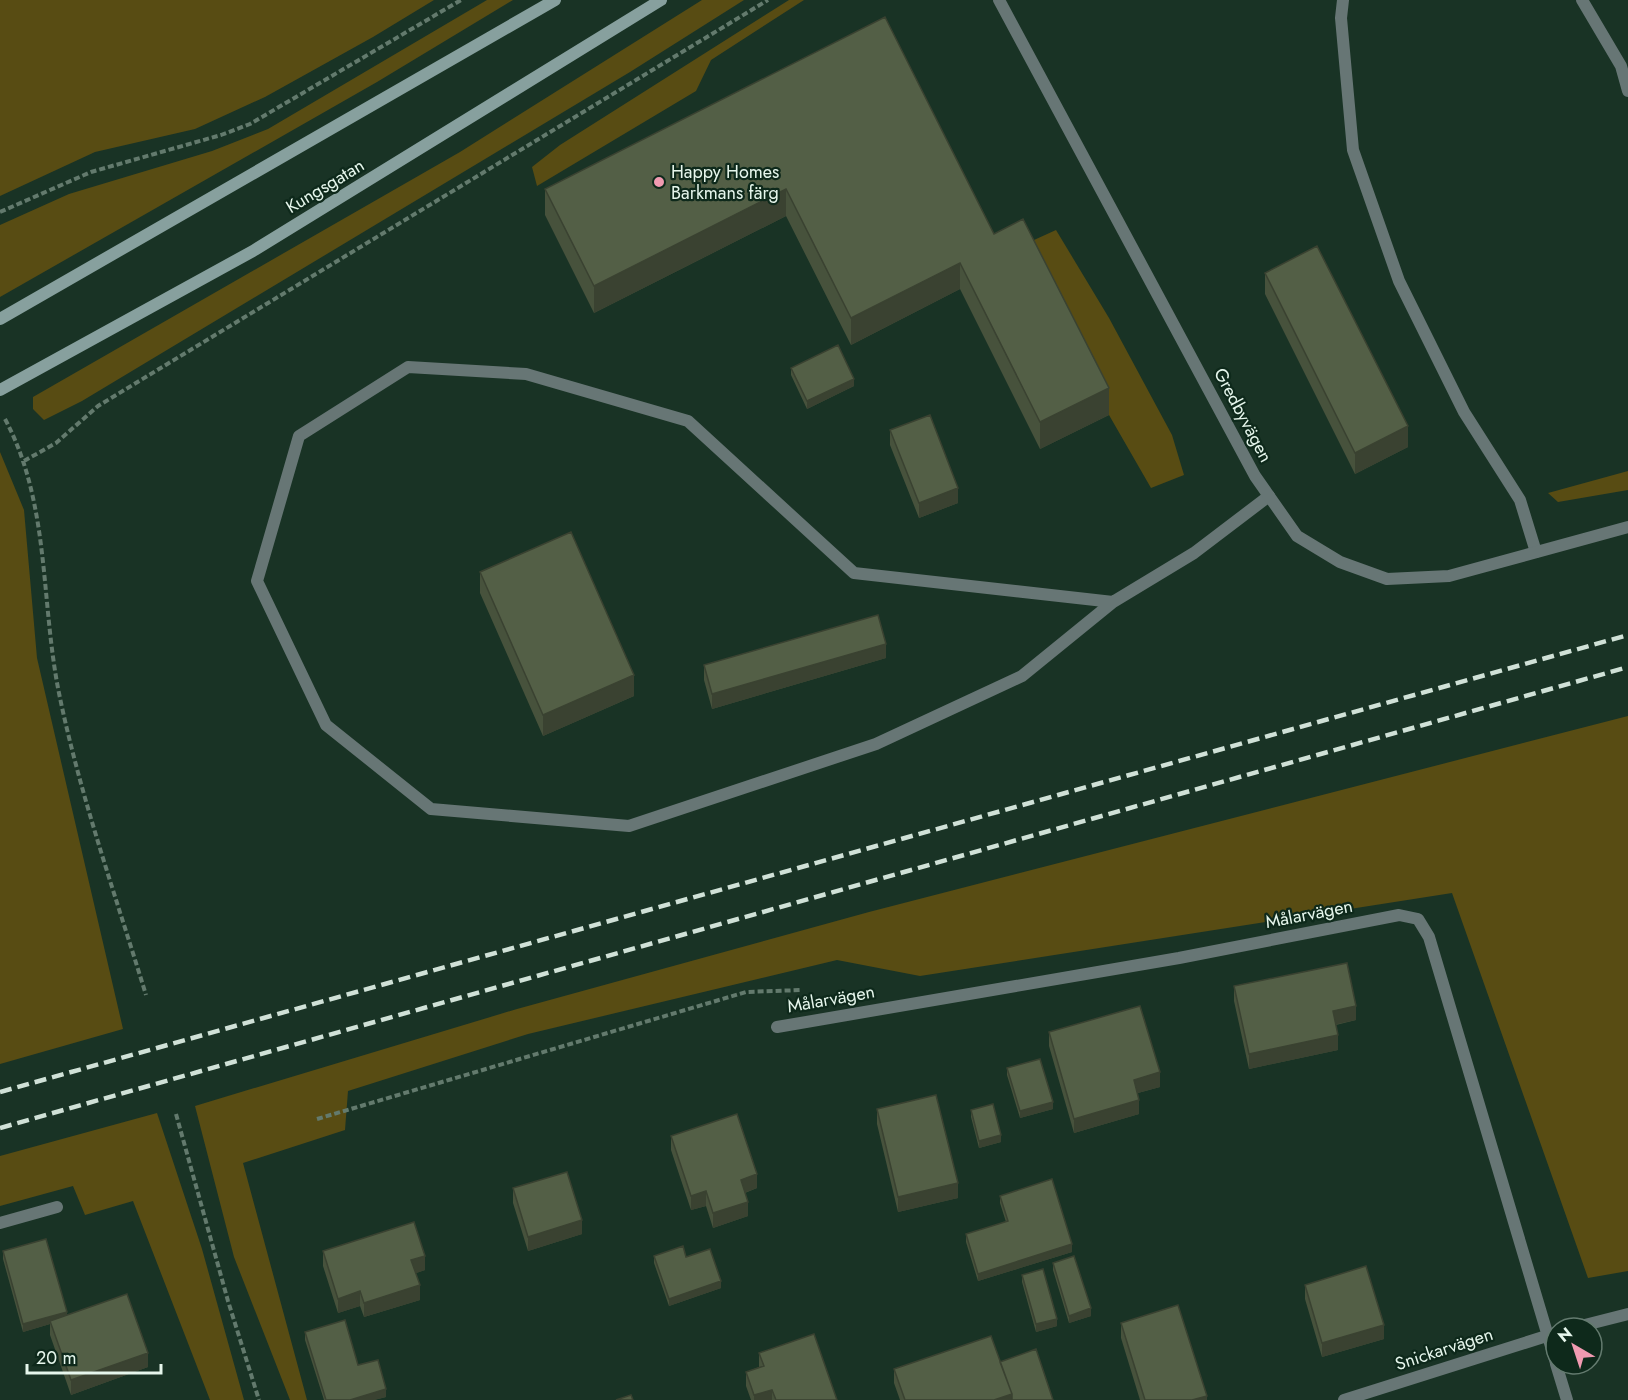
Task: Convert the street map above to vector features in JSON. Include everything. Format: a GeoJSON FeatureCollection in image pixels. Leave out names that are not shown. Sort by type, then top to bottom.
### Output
{"type":"FeatureCollection","features":[{"type":"Feature","properties":{"kind":"main road"},"geometry":{"type":"LineString","coordinates":[[0,319],[555,0]]}},
{"type":"Feature","properties":{"kind":"main road","name":"Kungsgatan"},"geometry":{"type":"LineString","coordinates":[[0,390],[253,251],[661,0]]}},
{"type":"Feature","properties":{"kind":"street","name":"Gredbyvägen"},"geometry":{"type":"LineString","coordinates":[[999,0],[1249,465],[1297,536],[1340,562],[1387,579],[1449,576],[1628,527]]}},
{"type":"Feature","properties":{"kind":"street"},"geometry":{"type":"LineString","coordinates":[[1343,0],[1341,18],[1353,150],[1395,270],[1464,412],[1520,500],[1536,552]]}},
{"type":"Feature","properties":{"kind":"street"},"geometry":{"type":"LineString","coordinates":[[1582,0],[1621,66],[1628,91]]}},
{"type":"Feature","properties":{"kind":"street"},"geometry":{"type":"LineString","coordinates":[[1113,602],[854,573],[688,421],[526,374],[408,367],[299,436],[257,582],[326,725],[431,809],[629,826],[876,744],[1022,676],[1113,602],[1194,553],[1269,496]]}},
{"type":"Feature","properties":{"kind":"street","name":"Målarvägen"},"geometry":{"type":"LineString","coordinates":[[777,1027],[1179,958],[1399,915],[1418,919],[1430,937],[1546,1316]]}},
{"type":"Feature","properties":{"kind":"street"},"geometry":{"type":"LineString","coordinates":[[0,1223],[57,1207]]}},
{"type":"Feature","properties":{"kind":"street"},"geometry":{"type":"LineString","coordinates":[[1604,1320],[1628,1314]]}},
{"type":"Feature","properties":{"kind":"street","name":"Snickarvägen"},"geometry":{"type":"LineString","coordinates":[[1344,1400],[1544,1337]]}},
{"type":"Feature","properties":{"kind":"street","name":"Målarvägen"},"geometry":{"type":"LineString","coordinates":[[1560,1376],[1567,1400]]}},
{"type":"Feature","properties":{"kind":"path"},"geometry":{"type":"LineString","coordinates":[[0,212],[91,172],[221,135],[250,124],[461,0]]}},
{"type":"Feature","properties":{"kind":"path"},"geometry":{"type":"LineString","coordinates":[[24,461],[56,443],[98,406],[587,112],[768,0]]}},
{"type":"Feature","properties":{"kind":"path"},"geometry":{"type":"LineString","coordinates":[[0,410],[24,461],[39,521],[45,597],[60,700],[82,786],[146,995]]}},
{"type":"Feature","properties":{"kind":"path"},"geometry":{"type":"LineString","coordinates":[[317,1119],[746,992],[806,990]]}},
{"type":"Feature","properties":{"kind":"path"},"geometry":{"type":"LineString","coordinates":[[176,1114],[228,1301],[260,1400]]}},
{"type":"Feature","properties":{"kind":"shaded area"},"geometry":{"type":"Polygon","coordinates":[[[0,0],[434,0],[265,97],[195,129],[95,152],[0,196],[0,0]]]}},
{"type":"Feature","properties":{"kind":"shaded area"},"geometry":{"type":"Polygon","coordinates":[[[487,0],[513,0],[377,82],[0,297],[0,225],[69,194],[212,151],[268,129],[487,0]]]}},
{"type":"Feature","properties":{"kind":"shaded area"},"geometry":{"type":"Polygon","coordinates":[[[702,0],[744,0],[630,72],[82,401],[44,420],[33,409],[33,397],[460,152],[702,0]]]}},
{"type":"Feature","properties":{"kind":"shaded area"},"geometry":{"type":"Polygon","coordinates":[[[789,0],[804,0],[711,60],[696,91],[537,186],[532,167],[560,145],[789,0]]]}},
{"type":"Feature","properties":{"kind":"shaded area"},"geometry":{"type":"Polygon","coordinates":[[[1056,230],[1109,318],[1172,435],[1184,475],[1151,488],[1109,415],[1023,245],[1056,230]]]}},
{"type":"Feature","properties":{"kind":"shaded area"},"geometry":{"type":"Polygon","coordinates":[[[0,452],[24,510],[37,658],[123,1029],[0,1064],[0,452]]]}},
{"type":"Feature","properties":{"kind":"shaded area"},"geometry":{"type":"Polygon","coordinates":[[[1628,471],[1628,490],[1558,502],[1548,493],[1628,471]]]}},
{"type":"Feature","properties":{"kind":"shaded area"},"geometry":{"type":"Polygon","coordinates":[[[1628,716],[1628,1271],[1588,1278],[1452,893],[920,976],[837,960],[528,1034],[348,1091],[345,1130],[243,1163],[307,1400],[290,1400],[234,1257],[195,1106],[517,1009],[869,912],[1628,716]]]}},
{"type":"Feature","properties":{"kind":"shaded area"},"geometry":{"type":"Polygon","coordinates":[[[157,1113],[202,1249],[244,1400],[210,1400],[133,1201],[85,1215],[73,1186],[0,1206],[0,1156],[157,1113]]]}},
{"type":"Feature","properties":{"kind":"building"},"geometry":{"type":"Polygon","coordinates":[[[885,17],[994,234],[1023,219],[1109,388],[1040,422],[960,263],[851,318],[786,189],[594,286],[545,189],[885,17]]]}},
{"type":"Feature","properties":{"kind":"building"},"geometry":{"type":"Polygon","coordinates":[[[1317,246],[1408,426],[1355,453],[1265,273],[1317,246]]]}},
{"type":"Feature","properties":{"kind":"building"},"geometry":{"type":"Polygon","coordinates":[[[838,345],[854,379],[807,401],[791,368],[838,345]]]}},
{"type":"Feature","properties":{"kind":"building"},"geometry":{"type":"Polygon","coordinates":[[[930,415],[958,488],[919,503],[890,430],[930,415]]]}},
{"type":"Feature","properties":{"kind":"building"},"geometry":{"type":"Polygon","coordinates":[[[571,532],[634,675],[543,715],[480,572],[571,532]]]}},
{"type":"Feature","properties":{"kind":"building"},"geometry":{"type":"Polygon","coordinates":[[[878,615],[886,644],[712,694],[704,665],[878,615]]]}},
{"type":"Feature","properties":{"kind":"building"},"geometry":{"type":"Polygon","coordinates":[[[1347,963],[1356,1006],[1333,1011],[1338,1035],[1249,1054],[1234,986],[1347,963]]]}},
{"type":"Feature","properties":{"kind":"building"},"geometry":{"type":"Polygon","coordinates":[[[1140,1006],[1160,1072],[1134,1080],[1139,1100],[1074,1119],[1049,1032],[1140,1006]]]}},
{"type":"Feature","properties":{"kind":"building"},"geometry":{"type":"Polygon","coordinates":[[[1040,1059],[1053,1102],[1020,1111],[1007,1068],[1040,1059]]]}},
{"type":"Feature","properties":{"kind":"building"},"geometry":{"type":"Polygon","coordinates":[[[936,1095],[958,1183],[898,1197],[877,1109],[936,1095]]]}},
{"type":"Feature","properties":{"kind":"building"},"geometry":{"type":"Polygon","coordinates":[[[993,1104],[1001,1135],[979,1141],[971,1110],[993,1104]]]}},
{"type":"Feature","properties":{"kind":"building"},"geometry":{"type":"Polygon","coordinates":[[[737,1114],[757,1174],[741,1180],[748,1202],[713,1213],[706,1191],[691,1196],[671,1136],[737,1114]]]}},
{"type":"Feature","properties":{"kind":"building"},"geometry":{"type":"Polygon","coordinates":[[[567,1172],[582,1220],[528,1237],[513,1188],[567,1172]]]}},
{"type":"Feature","properties":{"kind":"building"},"geometry":{"type":"Polygon","coordinates":[[[1052,1179],[1072,1244],[978,1274],[966,1234],[1008,1221],[1000,1196],[1052,1179]]]}},
{"type":"Feature","properties":{"kind":"building"},"geometry":{"type":"Polygon","coordinates":[[[414,1222],[425,1256],[411,1260],[420,1285],[364,1303],[360,1291],[338,1299],[323,1251],[414,1222]]]}},
{"type":"Feature","properties":{"kind":"building"},"geometry":{"type":"Polygon","coordinates":[[[46,1239],[67,1312],[23,1324],[3,1251],[46,1239]]]}},
{"type":"Feature","properties":{"kind":"building"},"geometry":{"type":"Polygon","coordinates":[[[683,1246],[686,1257],[710,1249],[721,1281],[669,1299],[654,1256],[683,1246]]]}},
{"type":"Feature","properties":{"kind":"building"},"geometry":{"type":"Polygon","coordinates":[[[1074,1256],[1091,1308],[1069,1316],[1053,1263],[1074,1256]]]}},
{"type":"Feature","properties":{"kind":"building"},"geometry":{"type":"Polygon","coordinates":[[[1366,1266],[1384,1325],[1322,1343],[1305,1285],[1366,1266]]]}},
{"type":"Feature","properties":{"kind":"building"},"geometry":{"type":"Polygon","coordinates":[[[1043,1269],[1057,1319],[1036,1324],[1022,1275],[1043,1269]]]}},
{"type":"Feature","properties":{"kind":"building"},"geometry":{"type":"Polygon","coordinates":[[[127,1294],[148,1353],[71,1380],[50,1321],[127,1294]]]}},
{"type":"Feature","properties":{"kind":"building"},"geometry":{"type":"Polygon","coordinates":[[[1178,1305],[1207,1396],[1192,1400],[1145,1400],[1121,1323],[1178,1305]]]}},
{"type":"Feature","properties":{"kind":"building"},"geometry":{"type":"Polygon","coordinates":[[[345,1320],[358,1365],[378,1360],[386,1389],[350,1400],[326,1400],[305,1332],[345,1320]]]}},
{"type":"Feature","properties":{"kind":"building"},"geometry":{"type":"Polygon","coordinates":[[[814,1334],[837,1400],[776,1400],[772,1390],[754,1395],[746,1372],[764,1366],[759,1353],[814,1334]]]}},
{"type":"Feature","properties":{"kind":"building"},"geometry":{"type":"Polygon","coordinates":[[[991,1336],[1012,1394],[994,1400],[905,1400],[894,1369],[991,1336]]]}},
{"type":"Feature","properties":{"kind":"building"},"geometry":{"type":"Polygon","coordinates":[[[1036,1349],[1053,1400],[1012,1400],[1012,1394],[1000,1362],[1036,1349]]]}},
{"type":"Feature","properties":{"kind":"building"},"geometry":{"type":"Polygon","coordinates":[[[631,1395],[633,1400],[616,1400],[631,1395]]]}},
{"type":"Feature","properties":{"kind":"railway"},"geometry":{"type":"LineString","coordinates":[[0,1092],[1628,635]]}},
{"type":"Feature","properties":{"kind":"railway"},"geometry":{"type":"LineString","coordinates":[[0,1128],[1628,667]]}},
{"type":"Feature","properties":{"kind":"place","name":"Happy Homes Barkmans färg"},"geometry":{"type":"Point","coordinates":[659,182]}}]}
